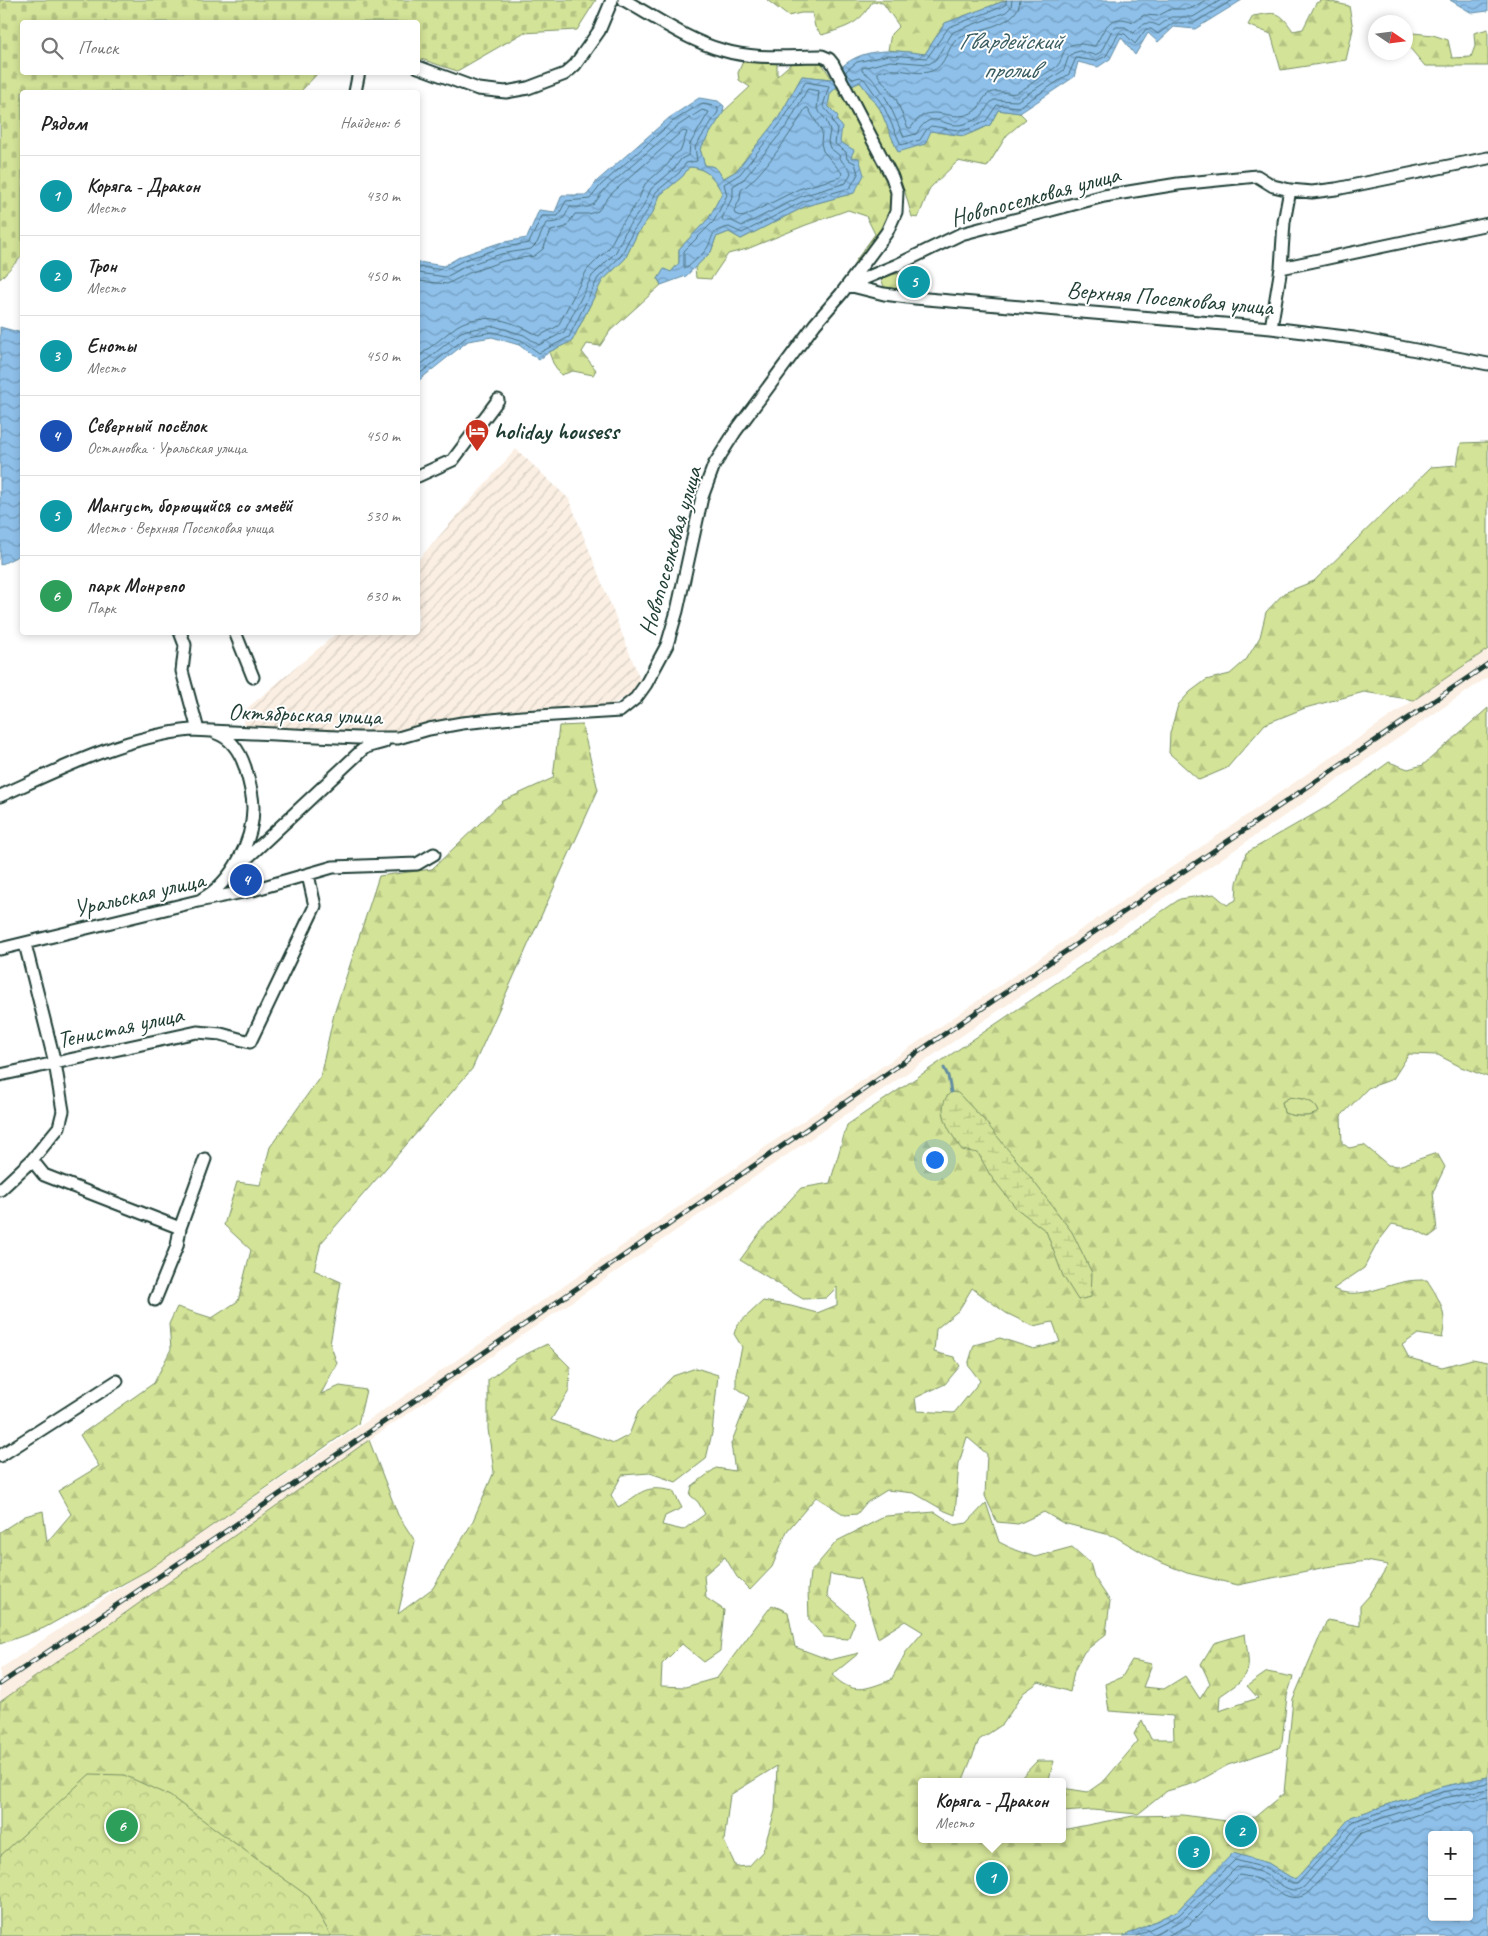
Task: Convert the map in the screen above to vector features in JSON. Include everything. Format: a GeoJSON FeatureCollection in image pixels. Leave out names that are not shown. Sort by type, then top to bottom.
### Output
{"type":"FeatureCollection","features":[{"type":"Feature","properties":{"kind":"street"},"geometry":{"type":"LineString","coordinates":[[420,68],[478,90],[506,92],[528,88],[564,74],[576,65],[599,31],[612,0]]}},
{"type":"Feature","properties":{"kind":"street"},"geometry":{"type":"LineString","coordinates":[[624,0],[674,28],[722,50],[745,55],[822,56],[833,64],[892,177],[897,200],[896,212],[891,226],[848,285]]}},
{"type":"Feature","properties":{"kind":"street"},"geometry":{"type":"LineString","coordinates":[[355,90],[358,75]]}},
{"type":"Feature","properties":{"kind":"street","name":"Новопоселковая улица"},"geometry":{"type":"LineString","coordinates":[[620,711],[636,698],[641,691],[667,645],[677,611],[702,497],[714,465],[735,432],[815,324],[848,285],[961,234],[1104,196],[1178,184],[1256,176],[1273,186],[1312,192],[1336,189],[1488,158]]}},
{"type":"Feature","properties":{"kind":"street"},"geometry":{"type":"LineString","coordinates":[[1271,328],[1281,268],[1284,222],[1290,190]]}},
{"type":"Feature","properties":{"kind":"street"},"geometry":{"type":"LineString","coordinates":[[1281,268],[1488,224]]}},
{"type":"Feature","properties":{"kind":"street","name":"Верхняя Поселковая улица"},"geometry":{"type":"LineString","coordinates":[[848,285],[884,294],[915,298],[1271,328],[1364,340],[1488,364]]}},
{"type":"Feature","properties":{"kind":"street"},"geometry":{"type":"LineString","coordinates":[[420,475],[453,460],[498,400]]}},
{"type":"Feature","properties":{"kind":"street"},"geometry":{"type":"LineString","coordinates":[[181,635],[185,645],[182,671],[198,730]]}},
{"type":"Feature","properties":{"kind":"street"},"geometry":{"type":"LineString","coordinates":[[236,635],[253,678]]}},
{"type":"Feature","properties":{"kind":"street","name":"Октябрьская улица"},"geometry":{"type":"LineString","coordinates":[[0,796],[99,752],[166,733],[198,730],[398,738],[429,729],[462,724],[522,717],[620,711]]}},
{"type":"Feature","properties":{"kind":"street"},"geometry":{"type":"LineString","coordinates":[[214,732],[226,738],[238,752],[247,773],[252,797],[252,819],[247,841],[229,875]]}},
{"type":"Feature","properties":{"kind":"street"},"geometry":{"type":"LineString","coordinates":[[198,901],[211,892],[361,751],[366,747],[398,738]]}},
{"type":"Feature","properties":{"kind":"street","name":"Уральская улица"},"geometry":{"type":"LineString","coordinates":[[0,949],[198,901],[253,890],[308,876],[333,867],[417,864],[434,854]]}},
{"type":"Feature","properties":{"kind":"street","name":"Тенистая улица"},"geometry":{"type":"LineString","coordinates":[[0,1075],[197,1032],[221,1034],[250,1042],[315,906],[308,876]]}},
{"type":"Feature","properties":{"kind":"street"},"geometry":{"type":"LineString","coordinates":[[0,1190],[32,1160],[59,1127],[63,1111],[55,1063],[25,944]]}},
{"type":"Feature","properties":{"kind":"street"},"geometry":{"type":"LineString","coordinates":[[155,1300],[177,1246],[180,1228],[205,1159]]}},
{"type":"Feature","properties":{"kind":"street"},"geometry":{"type":"LineString","coordinates":[[32,1160],[44,1175],[180,1228]]}},
{"type":"Feature","properties":{"kind":"street"},"geometry":{"type":"LineString","coordinates":[[0,1456],[117,1381]]}},
{"type":"Feature","properties":{"kind":"shaded area"},"geometry":{"type":"Polygon","coordinates":[[[516,449],[569,499],[641,682],[629,695],[609,706],[461,716],[393,732],[244,727],[245,710],[335,635],[420,635],[420,558],[516,449]]]}},
{"type":"Feature","properties":{"kind":"shaded area"},"geometry":{"type":"Polygon","coordinates":[[[1488,649],[1488,677],[369,1440],[0,1702],[0,1669],[400,1399],[1488,649]]]}},
{"type":"Feature","properties":{"kind":"green space"},"geometry":{"type":"Polygon","coordinates":[[[0,0],[596,0],[577,30],[523,33],[457,71],[420,59],[420,20],[20,20],[20,75],[316,75],[302,90],[20,90],[20,258],[0,279],[0,0]]]}},
{"type":"Feature","properties":{"kind":"green space"},"geometry":{"type":"Polygon","coordinates":[[[767,0],[1007,0],[945,23],[925,54],[888,50],[891,34],[899,26],[883,3],[872,2],[862,16],[851,24],[822,35],[815,27],[812,13],[788,16],[767,0]]]}},
{"type":"Feature","properties":{"kind":"green space"},"geometry":{"type":"Polygon","coordinates":[[[1323,0],[1349,6],[1353,29],[1346,60],[1281,70],[1271,34],[1248,25],[1253,16],[1277,14],[1284,19],[1293,31],[1303,29],[1316,3],[1323,0]]]}},
{"type":"Feature","properties":{"kind":"green space"},"geometry":{"type":"Polygon","coordinates":[[[1488,29],[1488,66],[1425,66],[1413,52],[1413,33],[1433,35],[1448,40],[1452,58],[1471,57],[1475,46],[1474,33],[1488,29]]]}},
{"type":"Feature","properties":{"kind":"green space"},"geometry":{"type":"Polygon","coordinates":[[[777,60],[777,76],[794,61],[817,60],[821,62],[832,79],[802,76],[779,117],[736,171],[722,179],[716,168],[705,166],[700,149],[723,112],[750,87],[739,80],[738,73],[743,61],[777,60]]]}},
{"type":"Feature","properties":{"kind":"green space"},"geometry":{"type":"Polygon","coordinates":[[[860,82],[880,109],[898,152],[931,131],[964,136],[990,125],[998,110],[1020,113],[1026,119],[1007,135],[987,167],[958,161],[930,188],[918,218],[912,217],[905,192],[850,87],[860,82]]]}},
{"type":"Feature","properties":{"kind":"green space"},"geometry":{"type":"Polygon","coordinates":[[[836,87],[841,97],[846,96],[867,133],[883,164],[893,191],[893,209],[885,226],[857,265],[854,263],[875,234],[866,216],[848,210],[747,249],[728,254],[711,279],[696,278],[695,267],[711,252],[716,237],[729,232],[741,239],[806,206],[854,193],[850,157],[840,143],[838,116],[828,106],[830,94],[836,87]]]}},
{"type":"Feature","properties":{"kind":"green space"},"geometry":{"type":"Polygon","coordinates":[[[688,167],[700,169],[709,174],[722,193],[709,218],[679,249],[679,263],[671,272],[664,270],[658,279],[661,285],[610,331],[600,346],[587,344],[582,352],[596,370],[593,375],[573,371],[561,375],[553,363],[549,352],[572,341],[602,281],[625,259],[637,234],[653,212],[660,195],[683,176],[688,167]]]}},
{"type":"Feature","properties":{"kind":"green space"},"geometry":{"type":"Polygon","coordinates":[[[911,272],[913,294],[885,289],[880,276],[911,272]]]}},
{"type":"Feature","properties":{"kind":"green space"},"geometry":{"type":"Polygon","coordinates":[[[1488,442],[1488,649],[1414,700],[1364,692],[1305,708],[1265,724],[1227,768],[1199,780],[1169,753],[1170,733],[1178,705],[1190,692],[1206,680],[1230,674],[1246,660],[1260,637],[1266,612],[1284,593],[1314,581],[1431,467],[1457,465],[1461,443],[1488,442]]]}},
{"type":"Feature","properties":{"kind":"green space"},"geometry":{"type":"Polygon","coordinates":[[[1488,708],[1488,1077],[1461,1067],[1438,1055],[1409,1054],[1393,1079],[1368,1088],[1341,1116],[1342,1143],[1349,1148],[1364,1145],[1388,1165],[1398,1166],[1437,1153],[1445,1167],[1433,1192],[1437,1231],[1429,1237],[1414,1229],[1392,1224],[1378,1242],[1364,1268],[1333,1289],[1342,1292],[1360,1293],[1406,1281],[1427,1280],[1442,1307],[1444,1329],[1442,1338],[1418,1334],[1402,1345],[1409,1358],[1442,1367],[1472,1359],[1488,1362],[1488,1777],[1441,1787],[1351,1817],[1295,1880],[1268,1863],[1233,1854],[1177,1911],[1124,1936],[0,1936],[0,1702],[369,1440],[398,1515],[415,1541],[398,1614],[433,1588],[472,1523],[494,1472],[488,1429],[488,1380],[516,1359],[547,1344],[570,1367],[569,1391],[551,1420],[614,1443],[629,1435],[638,1412],[673,1376],[696,1368],[718,1375],[712,1433],[706,1459],[676,1482],[650,1473],[622,1475],[611,1495],[618,1507],[648,1490],[663,1489],[673,1491],[682,1508],[665,1516],[662,1525],[683,1530],[705,1514],[698,1502],[690,1495],[692,1486],[716,1468],[735,1471],[731,1444],[749,1397],[736,1387],[736,1374],[742,1347],[734,1334],[737,1325],[763,1301],[817,1313],[837,1305],[837,1287],[826,1298],[803,1299],[740,1260],[759,1234],[801,1188],[830,1183],[847,1125],[1180,899],[1214,894],[1227,905],[1236,900],[1237,883],[1246,853],[1330,805],[1389,762],[1408,769],[1423,765],[1488,708]],[[1290,1097],[1282,1102],[1284,1113],[1307,1116],[1319,1112],[1311,1102],[1290,1097]],[[972,1288],[959,1310],[936,1329],[934,1352],[954,1357],[960,1366],[945,1384],[915,1398],[917,1411],[954,1413],[980,1381],[968,1365],[974,1345],[1000,1338],[1034,1349],[1060,1342],[1053,1322],[1033,1326],[1006,1313],[972,1288]],[[967,1437],[959,1463],[955,1515],[914,1493],[887,1490],[866,1503],[857,1514],[845,1515],[816,1497],[787,1531],[772,1567],[750,1590],[737,1577],[725,1557],[704,1575],[706,1598],[724,1610],[720,1651],[704,1662],[682,1644],[662,1664],[661,1686],[685,1687],[717,1678],[772,1605],[788,1612],[795,1647],[830,1660],[859,1653],[832,1675],[840,1682],[860,1689],[891,1680],[906,1652],[923,1632],[905,1621],[878,1638],[860,1579],[830,1574],[827,1596],[855,1622],[848,1639],[824,1637],[809,1620],[808,1590],[810,1573],[837,1541],[886,1516],[935,1512],[955,1525],[967,1523],[986,1503],[999,1542],[1035,1557],[1072,1547],[1090,1563],[1094,1577],[1110,1601],[1106,1634],[1084,1652],[1074,1671],[1070,1692],[1039,1682],[1023,1693],[1003,1724],[979,1740],[964,1778],[918,1778],[918,1843],[1066,1843],[1066,1829],[1133,1816],[1183,1815],[1226,1821],[1255,1817],[1284,1793],[1293,1699],[1327,1620],[1360,1626],[1360,1606],[1369,1596],[1388,1565],[1366,1561],[1238,1585],[1187,1573],[1155,1560],[1114,1536],[1063,1523],[1044,1512],[1018,1524],[997,1522],[985,1496],[987,1454],[967,1437]],[[777,1766],[730,1795],[724,1841],[736,1867],[749,1866],[763,1851],[775,1811],[777,1766]]]}},
{"type":"Feature","properties":{"kind":"green space"},"geometry":{"type":"Polygon","coordinates":[[[582,725],[598,790],[472,1069],[321,1243],[314,1270],[341,1282],[330,1344],[337,1363],[321,1394],[340,1386],[366,1390],[358,1424],[148,1570],[44,1628],[0,1644],[0,1532],[25,1516],[43,1511],[47,1542],[71,1514],[58,1491],[99,1466],[80,1435],[154,1383],[171,1349],[169,1324],[177,1307],[212,1318],[238,1301],[251,1250],[224,1225],[237,1182],[260,1185],[270,1147],[320,1077],[334,1014],[379,876],[432,869],[503,801],[553,778],[559,726],[582,725]]]}},
{"type":"Feature","properties":{"kind":"green space"},"geometry":{"type":"Polygon","coordinates":[[[951,1092],[958,1093],[984,1120],[1072,1232],[1092,1273],[1091,1297],[1078,1300],[1063,1276],[1046,1231],[1016,1208],[990,1175],[978,1153],[962,1150],[949,1129],[943,1113],[946,1098],[951,1092]]]}},
{"type":"Feature","properties":{"kind":"green space"},"geometry":{"type":"Polygon","coordinates":[[[1290,1097],[1311,1102],[1319,1112],[1302,1116],[1284,1113],[1282,1102],[1290,1097]]]}},
{"type":"Feature","properties":{"kind":"green space"},"geometry":{"type":"Polygon","coordinates":[[[1245,1634],[1248,1657],[1247,1671],[1244,1677],[1220,1696],[1219,1711],[1258,1698],[1247,1686],[1267,1672],[1293,1677],[1287,1696],[1282,1742],[1279,1748],[1228,1765],[1195,1783],[1167,1791],[1138,1814],[1092,1810],[1066,1812],[1066,1789],[1088,1792],[1105,1780],[1138,1741],[1134,1734],[1142,1720],[1151,1739],[1174,1739],[1173,1716],[1109,1711],[1105,1684],[1122,1677],[1132,1660],[1152,1664],[1143,1687],[1164,1689],[1185,1676],[1200,1699],[1210,1683],[1201,1664],[1214,1643],[1245,1634]]]}},
{"type":"Feature","properties":{"kind":"green space"},"geometry":{"type":"Polygon","coordinates":[[[1037,1761],[1054,1761],[1049,1778],[1021,1778],[1037,1761]]]}},
{"type":"Feature","properties":{"kind":"green space"},"geometry":{"type":"Polygon","coordinates":[[[90,1774],[124,1775],[170,1796],[309,1897],[331,1936],[0,1936],[0,1856],[90,1774]]]}},
{"type":"Feature","properties":{"kind":"water","name":"Гвардейский пролив"},"geometry":{"type":"Polygon","coordinates":[[[1007,0],[1242,0],[1195,29],[1174,27],[1158,42],[1148,33],[1135,55],[1121,37],[1110,59],[1098,67],[1078,62],[1074,77],[1020,113],[998,110],[990,125],[964,136],[931,131],[925,144],[898,152],[880,109],[860,82],[850,87],[842,81],[830,94],[828,106],[838,116],[837,121],[842,126],[840,142],[854,150],[851,157],[859,158],[864,175],[854,193],[806,206],[741,239],[729,232],[716,237],[711,252],[686,276],[661,285],[658,279],[664,269],[671,272],[679,263],[679,249],[709,218],[722,193],[709,174],[700,169],[689,167],[683,176],[660,195],[653,212],[637,234],[625,259],[602,281],[572,341],[549,352],[539,360],[519,345],[492,337],[468,341],[420,379],[420,262],[444,266],[461,256],[499,243],[527,238],[539,210],[555,212],[562,195],[587,195],[597,181],[669,118],[699,98],[718,101],[724,106],[723,113],[700,149],[705,166],[712,166],[720,173],[723,179],[736,171],[779,117],[802,76],[831,79],[850,60],[874,52],[899,51],[925,54],[945,23],[1007,0]]]}},
{"type":"Feature","properties":{"kind":"water"},"geometry":{"type":"Polygon","coordinates":[[[1450,0],[1488,0],[1488,11],[1472,13],[1450,0]]]}},
{"type":"Feature","properties":{"kind":"water"},"geometry":{"type":"Polygon","coordinates":[[[0,327],[20,332],[20,555],[0,565],[0,327]]]}},
{"type":"Feature","properties":{"kind":"water"},"geometry":{"type":"Polygon","coordinates":[[[1488,1777],[1488,1936],[1124,1936],[1177,1911],[1233,1853],[1268,1863],[1295,1880],[1351,1817],[1441,1787],[1488,1777]]]}},
{"type":"Feature","properties":{"kind":"waterway"},"geometry":{"type":"LineString","coordinates":[[944,1068],[948,1076],[951,1092]]}},
{"type":"Feature","properties":{"kind":"railway"},"geometry":{"type":"LineString","coordinates":[[0,1684],[235,1525],[915,1054],[1488,664]]}},
{"type":"Feature","properties":{"kind":"place","name":"Мангуст, борющийся со змеёй"},"geometry":{"type":"Point","coordinates":[914,282]}},
{"type":"Feature","properties":{"kind":"place","name":"holiday housess"},"geometry":{"type":"Point","coordinates":[477,452]}},
{"type":"Feature","properties":{"kind":"place","name":"Северный посёлок"},"geometry":{"type":"Point","coordinates":[246,880]}},
{"type":"Feature","properties":{"kind":"place","name":"парк Монрепо"},"geometry":{"type":"Point","coordinates":[122,1826]}},
{"type":"Feature","properties":{"kind":"place","name":"Трон"},"geometry":{"type":"Point","coordinates":[1241,1831]}},
{"type":"Feature","properties":{"kind":"place","name":"Еноты"},"geometry":{"type":"Point","coordinates":[1194,1852]}},
{"type":"Feature","properties":{"kind":"place","name":"Коряга - Дракон"},"geometry":{"type":"Point","coordinates":[992,1878]}}]}
